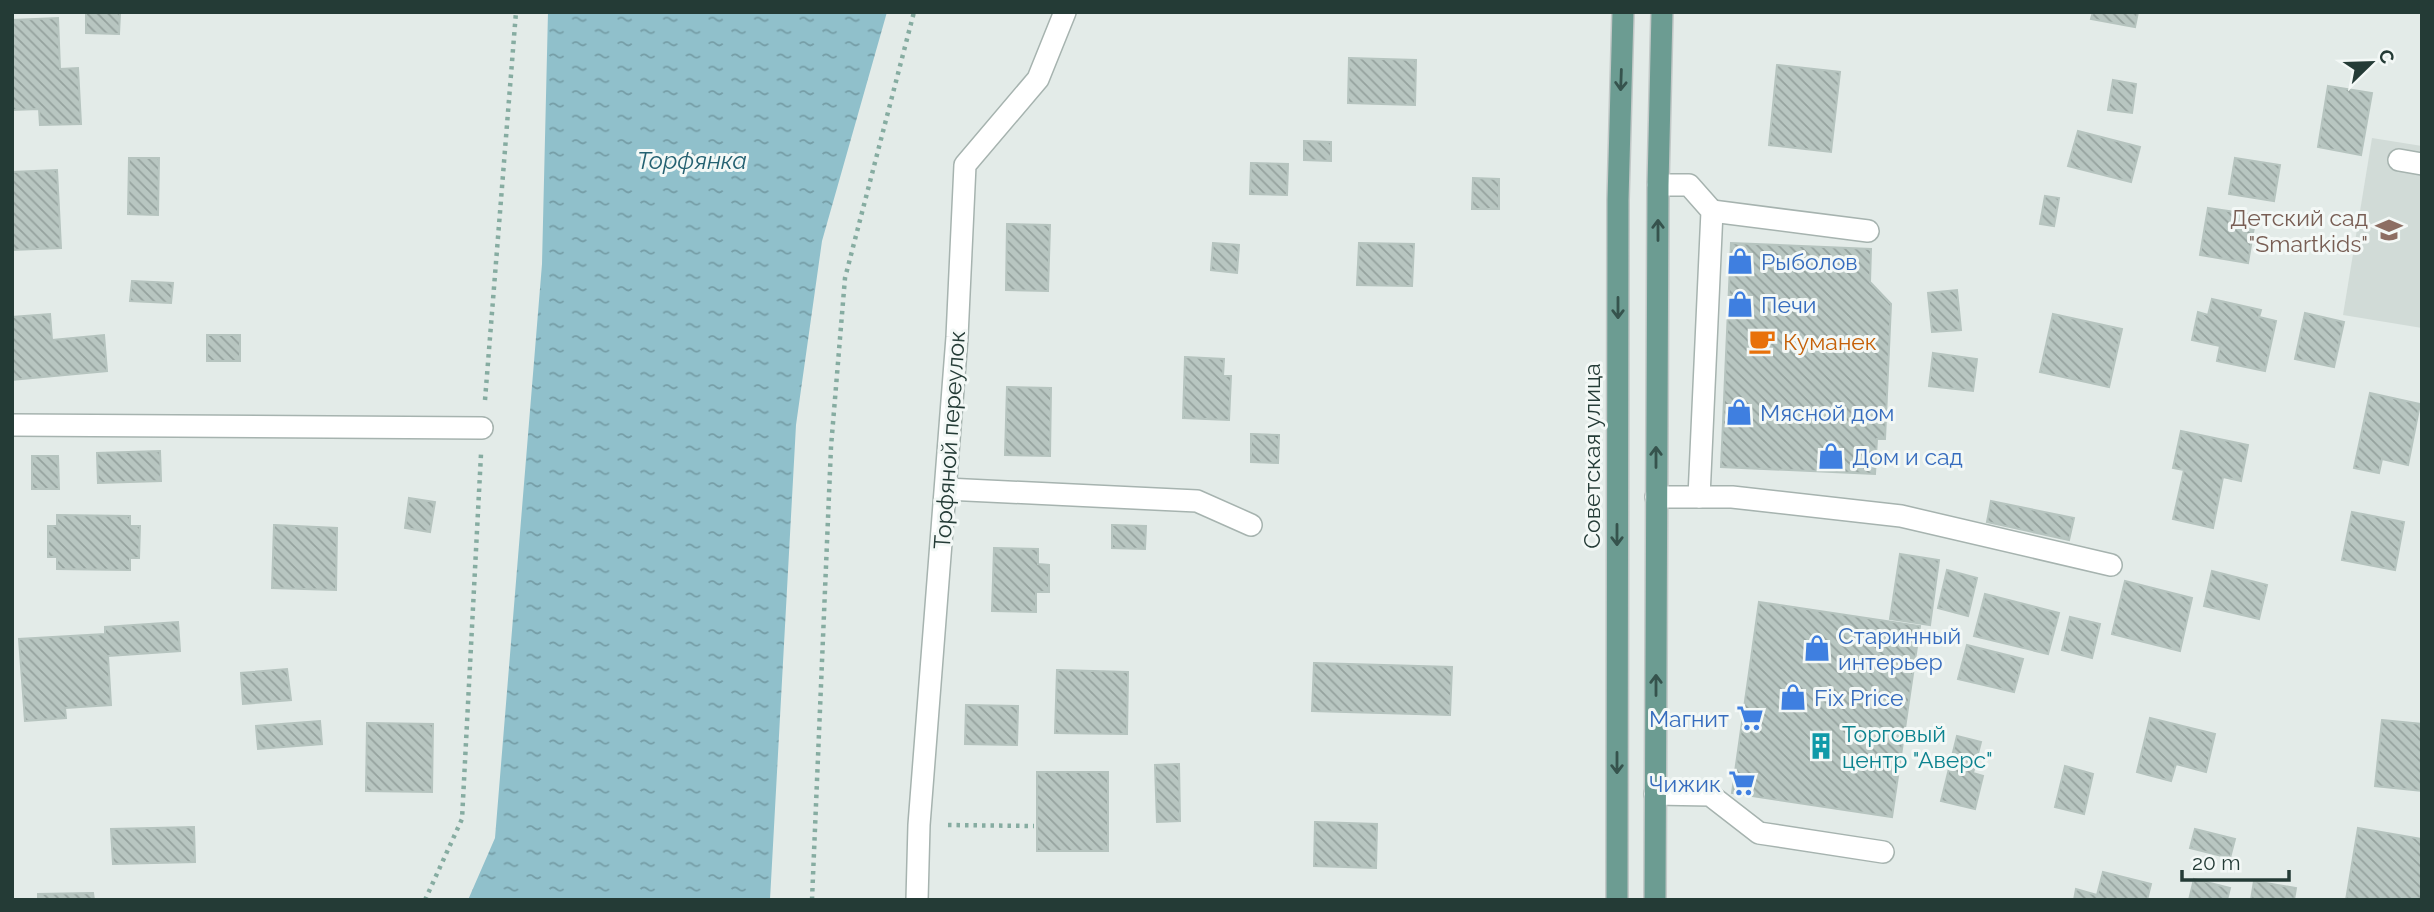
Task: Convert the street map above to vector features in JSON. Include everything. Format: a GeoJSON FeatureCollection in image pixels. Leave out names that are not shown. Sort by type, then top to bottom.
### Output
{"type":"FeatureCollection","features":[{"type":"Feature","properties":{"kind":"main road","name":"Советская улица"},"geometry":{"type":"LineString","coordinates":[[1617,900],[1618,200],[1623,12]]}},
{"type":"Feature","properties":{"kind":"main road"},"geometry":{"type":"LineString","coordinates":[[1655,900],[1658,185],[1662,12]]}},
{"type":"Feature","properties":{"kind":"street","name":"Торфяной переулок"},"geometry":{"type":"LineString","coordinates":[[918,900],[919,825],[946,489],[965,165],[1038,79],[1065,12]]}},
{"type":"Feature","properties":{"kind":"street"},"geometry":{"type":"LineString","coordinates":[[2399,160],[2422,164]]}},
{"type":"Feature","properties":{"kind":"street"},"geometry":{"type":"LineString","coordinates":[[1658,185],[1689,186],[1712,211],[1868,231]]}},
{"type":"Feature","properties":{"kind":"street"},"geometry":{"type":"LineString","coordinates":[[1699,497],[1712,211]]}},
{"type":"Feature","properties":{"kind":"street"},"geometry":{"type":"LineString","coordinates":[[12,425],[482,428]]}},
{"type":"Feature","properties":{"kind":"street"},"geometry":{"type":"LineString","coordinates":[[946,489],[1197,501],[1251,525]]}},
{"type":"Feature","properties":{"kind":"street"},"geometry":{"type":"LineString","coordinates":[[1656,496],[1732,497],[1901,516],[2111,565]]}},
{"type":"Feature","properties":{"kind":"street"},"geometry":{"type":"LineString","coordinates":[[1655,794],[1710,794],[1759,833],[1883,852]]}},
{"type":"Feature","properties":{"kind":"path"},"geometry":{"type":"LineString","coordinates":[[812,900],[831,447],[845,278],[914,12]]}},
{"type":"Feature","properties":{"kind":"path"},"geometry":{"type":"LineString","coordinates":[[919,825],[1034,826]]}},
{"type":"Feature","properties":{"kind":"shaded area","name":"Детский сад \"Smartkids\""},"geometry":{"type":"Polygon","coordinates":[[[2372,138],[2422,146],[2422,328],[2343,315],[2372,138]]]}},
{"type":"Feature","properties":{"kind":"water","name":"Торфянка"},"geometry":{"type":"Polygon","coordinates":[[[548,12],[887,12],[822,241],[796,425],[770,900],[468,900],[495,838],[542,264],[548,12]]]}},
{"type":"Feature","properties":{"kind":"building"},"geometry":{"type":"Polygon","coordinates":[[[86,12],[120,13],[119,34],[86,33],[86,12]]]}},
{"type":"Feature","properties":{"kind":"building"},"geometry":{"type":"Polygon","coordinates":[[[2093,12],[2138,12],[2135,27],[2091,19],[2093,12]]]}},
{"type":"Feature","properties":{"kind":"building"},"geometry":{"type":"Polygon","coordinates":[[[58,18],[60,69],[78,68],[81,124],[40,125],[39,109],[12,110],[12,20],[58,18]]]}},
{"type":"Feature","properties":{"kind":"building"},"geometry":{"type":"Polygon","coordinates":[[[1349,58],[1416,60],[1415,105],[1348,103],[1349,58]]]}},
{"type":"Feature","properties":{"kind":"building"},"geometry":{"type":"Polygon","coordinates":[[[1777,65],[1840,72],[1831,152],[1769,145],[1777,65]]]}},
{"type":"Feature","properties":{"kind":"building"},"geometry":{"type":"Polygon","coordinates":[[[2113,80],[2136,84],[2132,113],[2108,110],[2113,80]]]}},
{"type":"Feature","properties":{"kind":"building"},"geometry":{"type":"Polygon","coordinates":[[[2328,86],[2372,93],[2361,155],[2318,147],[2328,86]]]}},
{"type":"Feature","properties":{"kind":"building"},"geometry":{"type":"Polygon","coordinates":[[[2078,131],[2140,147],[2131,182],[2068,166],[2078,131]]]}},
{"type":"Feature","properties":{"kind":"building"},"geometry":{"type":"Polygon","coordinates":[[[1304,141],[1331,142],[1331,161],[1304,160],[1304,141]]]}},
{"type":"Feature","properties":{"kind":"building"},"geometry":{"type":"Polygon","coordinates":[[[129,158],[159,158],[158,215],[128,214],[129,158]]]}},
{"type":"Feature","properties":{"kind":"building"},"geometry":{"type":"Polygon","coordinates":[[[2235,158],[2280,165],[2274,201],[2229,194],[2235,158]]]}},
{"type":"Feature","properties":{"kind":"building"},"geometry":{"type":"Polygon","coordinates":[[[1251,163],[1288,164],[1287,195],[1250,194],[1251,163]]]}},
{"type":"Feature","properties":{"kind":"building"},"geometry":{"type":"Polygon","coordinates":[[[57,170],[61,248],[12,250],[12,172],[57,170]]]}},
{"type":"Feature","properties":{"kind":"building"},"geometry":{"type":"Polygon","coordinates":[[[1473,178],[1499,179],[1499,209],[1472,209],[1473,178]]]}},
{"type":"Feature","properties":{"kind":"building"},"geometry":{"type":"Polygon","coordinates":[[[2045,196],[2059,198],[2054,226],[2040,224],[2045,196]]]}},
{"type":"Feature","properties":{"kind":"building"},"geometry":{"type":"Polygon","coordinates":[[[2208,208],[2256,215],[2248,263],[2200,255],[2208,208]]]}},
{"type":"Feature","properties":{"kind":"building"},"geometry":{"type":"Polygon","coordinates":[[[1007,224],[1050,225],[1048,291],[1006,290],[1007,224]]]}},
{"type":"Feature","properties":{"kind":"building"},"geometry":{"type":"Polygon","coordinates":[[[1213,243],[1239,245],[1237,273],[1211,270],[1213,243]]]}},
{"type":"Feature","properties":{"kind":"building"},"geometry":{"type":"Polygon","coordinates":[[[1359,243],[1414,244],[1412,286],[1357,285],[1359,243]]]}},
{"type":"Feature","properties":{"kind":"building"},"geometry":{"type":"Polygon","coordinates":[[[1731,243],[1871,249],[1870,282],[1891,304],[1885,439],[1877,439],[1875,474],[1721,467],[1731,243]]]}},
{"type":"Feature","properties":{"kind":"building"},"geometry":{"type":"Polygon","coordinates":[[[132,281],[173,283],[171,303],[130,301],[132,281]]]}},
{"type":"Feature","properties":{"kind":"building"},"geometry":{"type":"Polygon","coordinates":[[[1957,290],[1961,330],[1932,332],[1928,293],[1957,290]]]}},
{"type":"Feature","properties":{"kind":"building"},"geometry":{"type":"Polygon","coordinates":[[[2212,299],[2261,310],[2259,317],[2276,321],[2265,371],[2217,361],[2220,346],[2192,340],[2198,312],[2208,315],[2212,299]]]}},
{"type":"Feature","properties":{"kind":"building"},"geometry":{"type":"Polygon","coordinates":[[[2305,313],[2344,322],[2334,367],[2295,359],[2305,313]]]}},
{"type":"Feature","properties":{"kind":"building"},"geometry":{"type":"Polygon","coordinates":[[[50,314],[52,340],[104,335],[107,371],[12,380],[12,317],[50,314]]]}},
{"type":"Feature","properties":{"kind":"building"},"geometry":{"type":"Polygon","coordinates":[[[2053,314],[2122,329],[2109,387],[2040,372],[2053,314]]]}},
{"type":"Feature","properties":{"kind":"building"},"geometry":{"type":"Polygon","coordinates":[[[207,335],[240,335],[240,361],[207,361],[207,335]]]}},
{"type":"Feature","properties":{"kind":"building"},"geometry":{"type":"Polygon","coordinates":[[[1933,353],[1977,359],[1973,391],[1929,386],[1933,353]]]}},
{"type":"Feature","properties":{"kind":"building"},"geometry":{"type":"Polygon","coordinates":[[[1185,357],[1224,359],[1223,376],[1231,376],[1229,420],[1183,418],[1185,357]]]}},
{"type":"Feature","properties":{"kind":"building"},"geometry":{"type":"Polygon","coordinates":[[[1007,387],[1051,388],[1050,456],[1005,455],[1007,387]]]}},
{"type":"Feature","properties":{"kind":"building"},"geometry":{"type":"Polygon","coordinates":[[[2370,393],[2420,404],[2408,465],[2382,459],[2379,473],[2354,468],[2370,393]]]}},
{"type":"Feature","properties":{"kind":"building"},"geometry":{"type":"Polygon","coordinates":[[[2181,431],[2248,445],[2241,481],[2223,477],[2213,528],[2173,519],[2184,470],[2173,468],[2181,431]]]}},
{"type":"Feature","properties":{"kind":"building"},"geometry":{"type":"Polygon","coordinates":[[[1251,434],[1279,435],[1278,463],[1251,462],[1251,434]]]}},
{"type":"Feature","properties":{"kind":"building"},"geometry":{"type":"Polygon","coordinates":[[[160,451],[161,481],[98,483],[97,453],[160,451]]]}},
{"type":"Feature","properties":{"kind":"building"},"geometry":{"type":"Polygon","coordinates":[[[32,456],[58,456],[59,489],[32,489],[32,456]]]}},
{"type":"Feature","properties":{"kind":"building"},"geometry":{"type":"Polygon","coordinates":[[[409,498],[435,502],[430,532],[405,528],[409,498]]]}},
{"type":"Feature","properties":{"kind":"building"},"geometry":{"type":"Polygon","coordinates":[[[1991,501],[2074,518],[2069,540],[1987,522],[1991,501]]]}},
{"type":"Feature","properties":{"kind":"building"},"geometry":{"type":"Polygon","coordinates":[[[2352,512],[2404,522],[2395,570],[2342,560],[2352,512]]]}},
{"type":"Feature","properties":{"kind":"building"},"geometry":{"type":"Polygon","coordinates":[[[57,515],[130,516],[130,526],[140,526],[139,558],[130,558],[130,570],[57,569],[57,557],[48,557],[48,526],[57,526],[57,515]]]}},
{"type":"Feature","properties":{"kind":"building"},"geometry":{"type":"Polygon","coordinates":[[[274,525],[337,528],[336,590],[272,588],[274,525]]]}},
{"type":"Feature","properties":{"kind":"building"},"geometry":{"type":"Polygon","coordinates":[[[1112,525],[1146,526],[1145,549],[1112,548],[1112,525]]]}},
{"type":"Feature","properties":{"kind":"building"},"geometry":{"type":"Polygon","coordinates":[[[994,548],[1038,549],[1038,564],[1049,565],[1049,592],[1036,592],[1036,612],[992,611],[994,548]]]}},
{"type":"Feature","properties":{"kind":"building"},"geometry":{"type":"Polygon","coordinates":[[[1900,554],[1939,560],[1930,625],[1890,619],[1900,554]]]}},
{"type":"Feature","properties":{"kind":"building"},"geometry":{"type":"Polygon","coordinates":[[[1947,570],[1977,578],[1968,616],[1938,608],[1947,570]]]}},
{"type":"Feature","properties":{"kind":"building"},"geometry":{"type":"Polygon","coordinates":[[[2212,571],[2267,585],[2259,619],[2204,606],[2212,571]]]}},
{"type":"Feature","properties":{"kind":"building"},"geometry":{"type":"Polygon","coordinates":[[[2125,581],[2192,598],[2180,651],[2112,634],[2125,581]]]}},
{"type":"Feature","properties":{"kind":"building"},"geometry":{"type":"Polygon","coordinates":[[[1985,594],[2059,613],[2048,654],[1974,636],[1985,594]]]}},
{"type":"Feature","properties":{"kind":"building","name":"Торговый центр \"Аверс\""},"geometry":{"type":"Polygon","coordinates":[[[1759,602],[1920,626],[1892,817],[1732,793],[1759,602]]]}},
{"type":"Feature","properties":{"kind":"building"},"geometry":{"type":"Polygon","coordinates":[[[2070,617],[2100,624],[2092,658],[2062,650],[2070,617]]]}},
{"type":"Feature","properties":{"kind":"building"},"geometry":{"type":"Polygon","coordinates":[[[178,622],[180,651],[108,656],[111,705],[65,708],[66,718],[25,721],[19,639],[105,634],[105,627],[178,622]]]}},
{"type":"Feature","properties":{"kind":"building"},"geometry":{"type":"Polygon","coordinates":[[[1967,645],[2023,659],[2014,692],[1958,679],[1967,645]]]}},
{"type":"Feature","properties":{"kind":"building"},"geometry":{"type":"Polygon","coordinates":[[[1314,663],[1452,667],[1450,715],[1312,711],[1314,663]]]}},
{"type":"Feature","properties":{"kind":"building"},"geometry":{"type":"Polygon","coordinates":[[[287,669],[291,700],[243,704],[241,673],[287,669]]]}},
{"type":"Feature","properties":{"kind":"building"},"geometry":{"type":"Polygon","coordinates":[[[1057,670],[1128,672],[1127,734],[1055,733],[1057,670]]]}},
{"type":"Feature","properties":{"kind":"building"},"geometry":{"type":"Polygon","coordinates":[[[966,705],[1018,706],[1017,745],[965,744],[966,705]]]}},
{"type":"Feature","properties":{"kind":"building"},"geometry":{"type":"Polygon","coordinates":[[[2150,718],[2215,734],[2206,772],[2176,764],[2171,781],[2137,772],[2150,718]]]}},
{"type":"Feature","properties":{"kind":"building"},"geometry":{"type":"Polygon","coordinates":[[[2382,720],[2422,724],[2422,791],[2375,786],[2382,720]]]}},
{"type":"Feature","properties":{"kind":"building"},"geometry":{"type":"Polygon","coordinates":[[[320,721],[322,744],[258,749],[256,726],[320,721]]]}},
{"type":"Feature","properties":{"kind":"building"},"geometry":{"type":"Polygon","coordinates":[[[367,723],[433,724],[432,792],[366,791],[367,723]]]}},
{"type":"Feature","properties":{"kind":"building"},"geometry":{"type":"Polygon","coordinates":[[[1957,736],[1981,742],[1973,773],[1983,776],[1975,809],[1941,801],[1957,736]]]}},
{"type":"Feature","properties":{"kind":"building"},"geometry":{"type":"Polygon","coordinates":[[[1179,764],[1180,821],[1157,822],[1155,765],[1179,764]]]}},
{"type":"Feature","properties":{"kind":"building"},"geometry":{"type":"Polygon","coordinates":[[[2065,766],[2093,774],[2084,814],[2055,807],[2065,766]]]}},
{"type":"Feature","properties":{"kind":"building"},"geometry":{"type":"Polygon","coordinates":[[[1037,772],[1108,772],[1108,851],[1037,851],[1037,772]]]}},
{"type":"Feature","properties":{"kind":"building"},"geometry":{"type":"Polygon","coordinates":[[[1315,822],[1377,824],[1376,868],[1314,866],[1315,822]]]}},
{"type":"Feature","properties":{"kind":"building"},"geometry":{"type":"Polygon","coordinates":[[[194,827],[195,862],[113,864],[111,829],[194,827]]]}},
{"type":"Feature","properties":{"kind":"building"},"geometry":{"type":"Polygon","coordinates":[[[2358,828],[2422,839],[2422,900],[2346,900],[2358,828]]]}},
{"type":"Feature","properties":{"kind":"building"},"geometry":{"type":"Polygon","coordinates":[[[2195,829],[2235,839],[2230,858],[2190,848],[2195,829]]]}},
{"type":"Feature","properties":{"kind":"building"},"geometry":{"type":"Polygon","coordinates":[[[2103,872],[2151,884],[2147,900],[2074,900],[2076,889],[2097,895],[2103,872]]]}},
{"type":"Feature","properties":{"kind":"building"},"geometry":{"type":"Polygon","coordinates":[[[2194,879],[2230,888],[2227,900],[2189,900],[2194,879]]]}},
{"type":"Feature","properties":{"kind":"building"},"geometry":{"type":"Polygon","coordinates":[[[2254,881],[2296,888],[2294,900],[2251,900],[2254,881]]]}},
{"type":"Feature","properties":{"kind":"building"},"geometry":{"type":"Polygon","coordinates":[[[93,893],[94,900],[38,900],[38,894],[93,893]]]}},
{"type":"Feature","properties":{"kind":"place","name":"Детский сад \"Smartkids\""},"geometry":{"type":"Point","coordinates":[2389,230]}},
{"type":"Feature","properties":{"kind":"place","name":"Рыболов"},"geometry":{"type":"Point","coordinates":[1740,261]}},
{"type":"Feature","properties":{"kind":"place","name":"Печи"},"geometry":{"type":"Point","coordinates":[1740,304]}},
{"type":"Feature","properties":{"kind":"place","name":"Куманек"},"geometry":{"type":"Point","coordinates":[1762,341]}},
{"type":"Feature","properties":{"kind":"place","name":"Мясной дом"},"geometry":{"type":"Point","coordinates":[1739,412]}},
{"type":"Feature","properties":{"kind":"place","name":"Дом и сад"},"geometry":{"type":"Point","coordinates":[1831,456]}},
{"type":"Feature","properties":{"kind":"place","name":"Старинный интерьер"},"geometry":{"type":"Point","coordinates":[1817,648]}},
{"type":"Feature","properties":{"kind":"place","name":"Fix Price"},"geometry":{"type":"Point","coordinates":[1793,697]}},
{"type":"Feature","properties":{"kind":"place","name":"Магнит"},"geometry":{"type":"Point","coordinates":[1750,718]}},
{"type":"Feature","properties":{"kind":"place","name":"Торговый центр \"Аверс\""},"geometry":{"type":"Point","coordinates":[1821,746]}},
{"type":"Feature","properties":{"kind":"place","name":"Чижик"},"geometry":{"type":"Point","coordinates":[1742,783]}}]}
